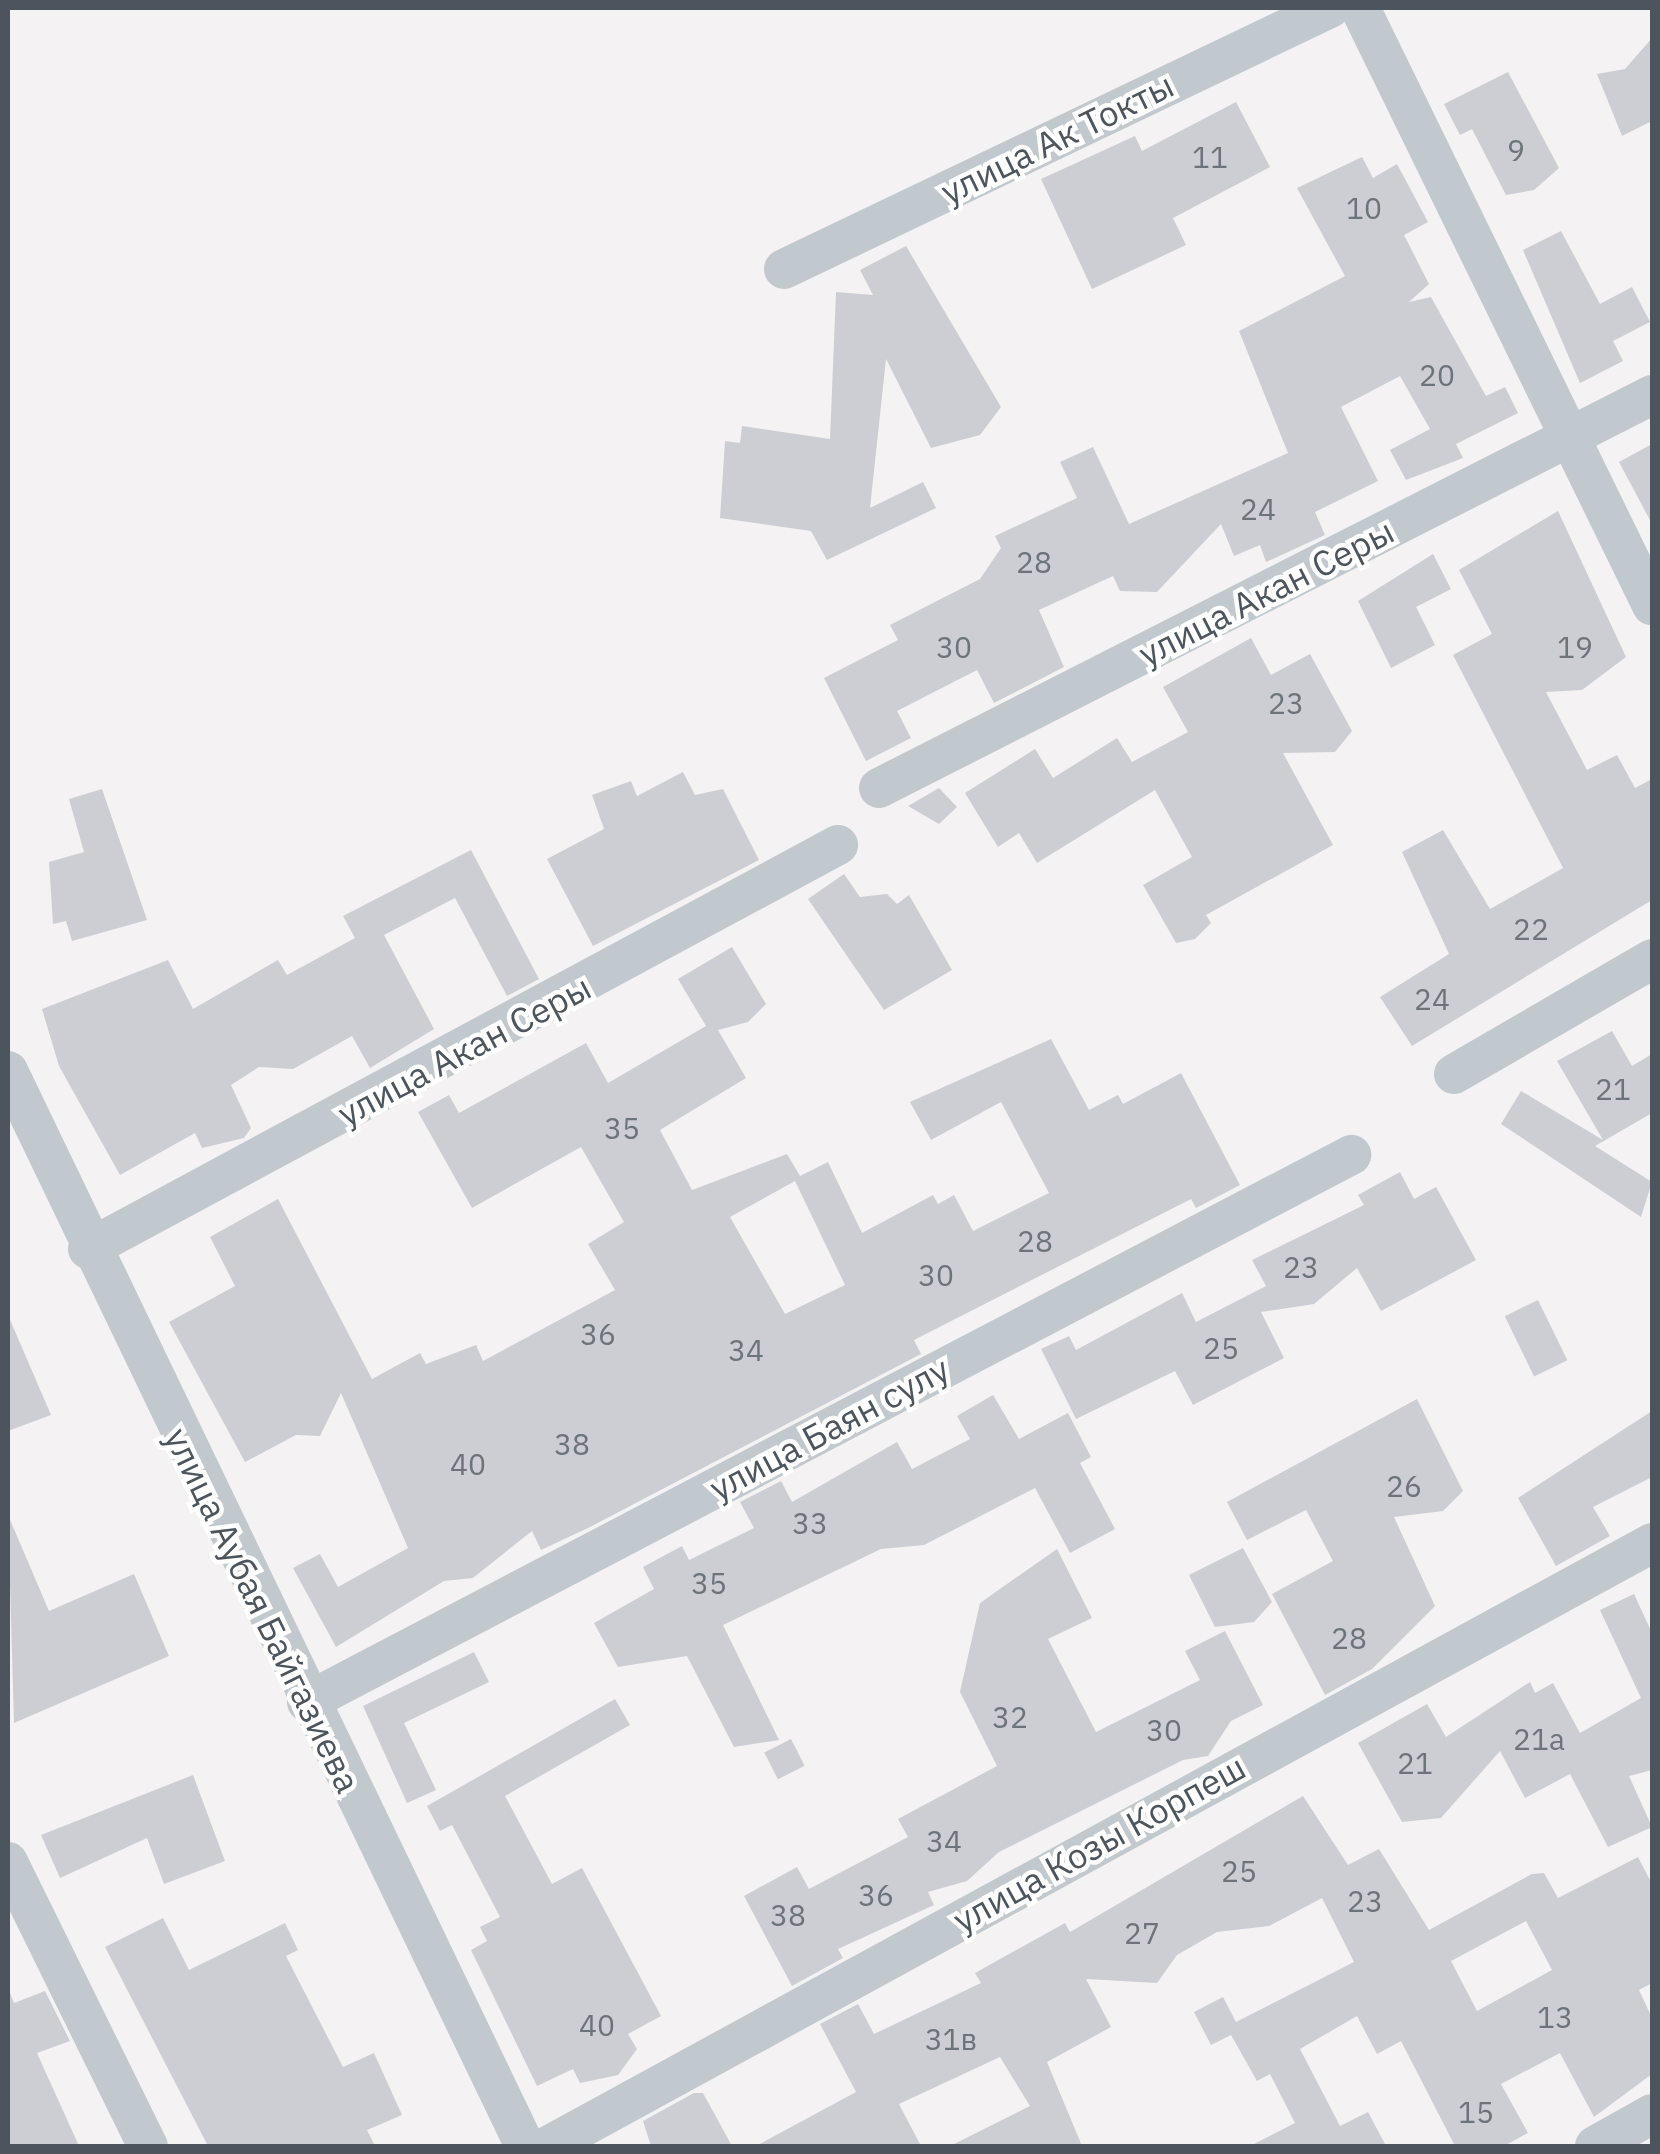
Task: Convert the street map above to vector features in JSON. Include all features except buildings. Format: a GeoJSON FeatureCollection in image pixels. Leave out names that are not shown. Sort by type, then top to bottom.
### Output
{"type":"FeatureCollection","features":[{"type":"Feature","properties":{"kind":"street","name":"улица Ак Токты"},"geometry":{"type":"LineString","coordinates":[[784,269],[1330,8]]}},
{"type":"Feature","properties":{"kind":"street"},"geometry":{"type":"LineString","coordinates":[[1360,8],[1566,442],[1652,605]]}},
{"type":"Feature","properties":{"kind":"street","name":"улица Акан Серы"},"geometry":{"type":"LineString","coordinates":[[879,788],[1652,395]]}},
{"type":"Feature","properties":{"kind":"street","name":"улица Акан Серы"},"geometry":{"type":"LineString","coordinates":[[88,1249],[838,846]]}},
{"type":"Feature","properties":{"kind":"street"},"geometry":{"type":"LineString","coordinates":[[1454,1074],[1652,959]]}},
{"type":"Feature","properties":{"kind":"street","name":"улица Аубая Байгазиева"},"geometry":{"type":"LineString","coordinates":[[8,1071],[88,1249],[525,2146]]}},
{"type":"Feature","properties":{"kind":"street","name":"улица Баян сулу"},"geometry":{"type":"LineString","coordinates":[[306,1702],[1352,1155]]}},
{"type":"Feature","properties":{"kind":"street","name":"улица Козы Корпеш"},"geometry":{"type":"LineString","coordinates":[[548,2146],[1652,1542]]}},
{"type":"Feature","properties":{"kind":"street"},"geometry":{"type":"LineString","coordinates":[[8,1862],[148,2146]]}},
{"type":"Feature","properties":{"kind":"street"},"geometry":{"type":"LineString","coordinates":[[1595,2146],[1652,2114]]}}]}
